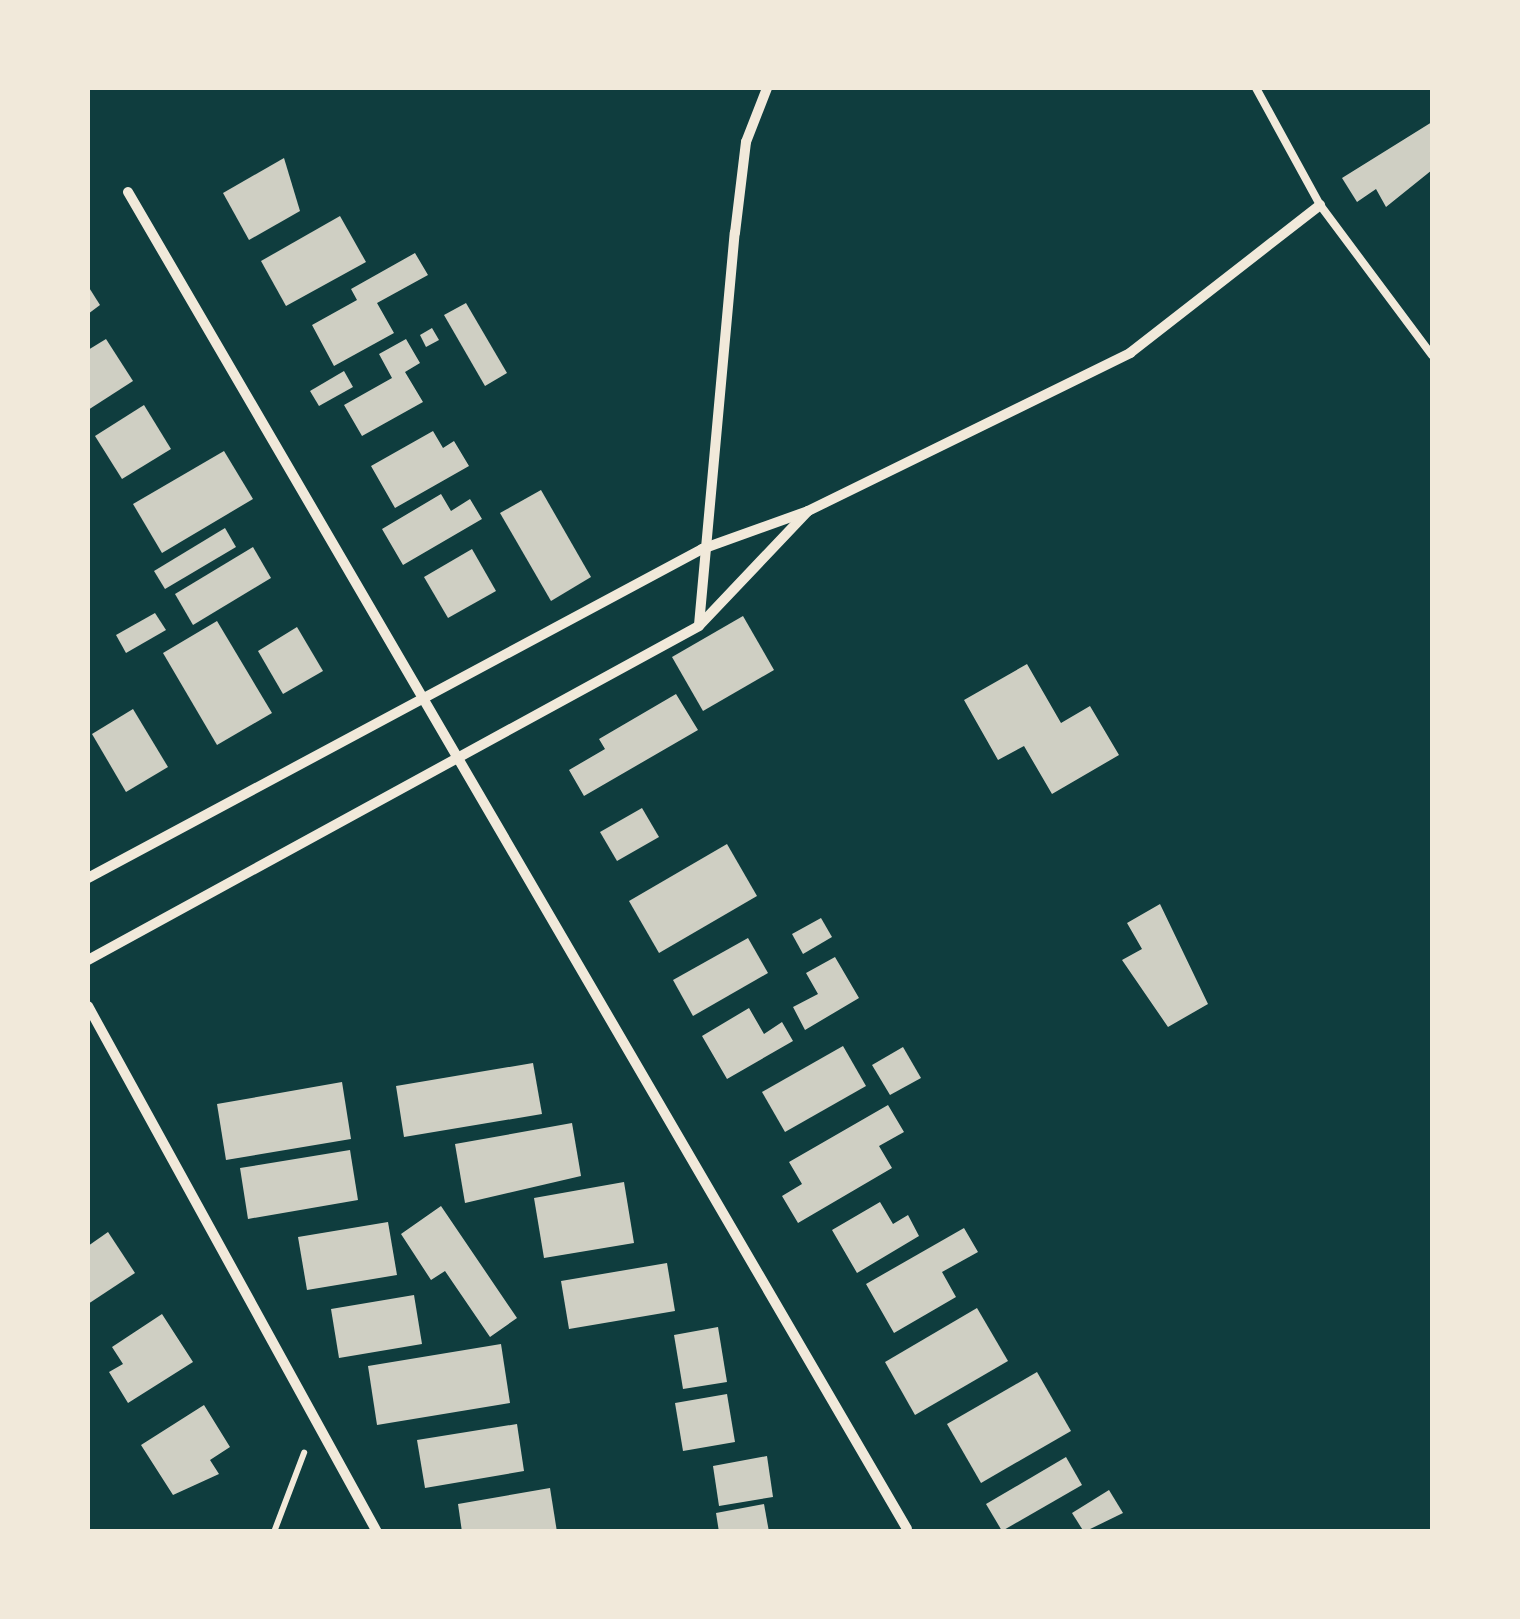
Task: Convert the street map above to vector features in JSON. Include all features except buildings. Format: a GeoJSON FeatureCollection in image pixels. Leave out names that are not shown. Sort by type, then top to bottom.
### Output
{"type":"FeatureCollection","features":[{"type":"Feature","properties":{"kind":"street"},"geometry":{"type":"LineString","coordinates":[[699,626],[702,550],[746,142],[767,88]]}},
{"type":"Feature","properties":{"kind":"street"},"geometry":{"type":"LineString","coordinates":[[128,192],[907,1529]]}},
{"type":"Feature","properties":{"kind":"street"},"geometry":{"type":"LineString","coordinates":[[88,878],[702,550],[808,511],[1130,354],[1320,205]]}},
{"type":"Feature","properties":{"kind":"street"},"geometry":{"type":"LineString","coordinates":[[88,960],[460,762],[699,626],[808,511]]}},
{"type":"Feature","properties":{"kind":"street"},"geometry":{"type":"LineString","coordinates":[[88,1006],[318,1417],[377,1532]]}},
{"type":"Feature","properties":{"kind":"lane"},"geometry":{"type":"LineString","coordinates":[[1256,88],[1320,205],[1432,356]]}},
{"type":"Feature","properties":{"kind":"path"},"geometry":{"type":"LineString","coordinates":[[274,1532],[318,1417]]}}]}
